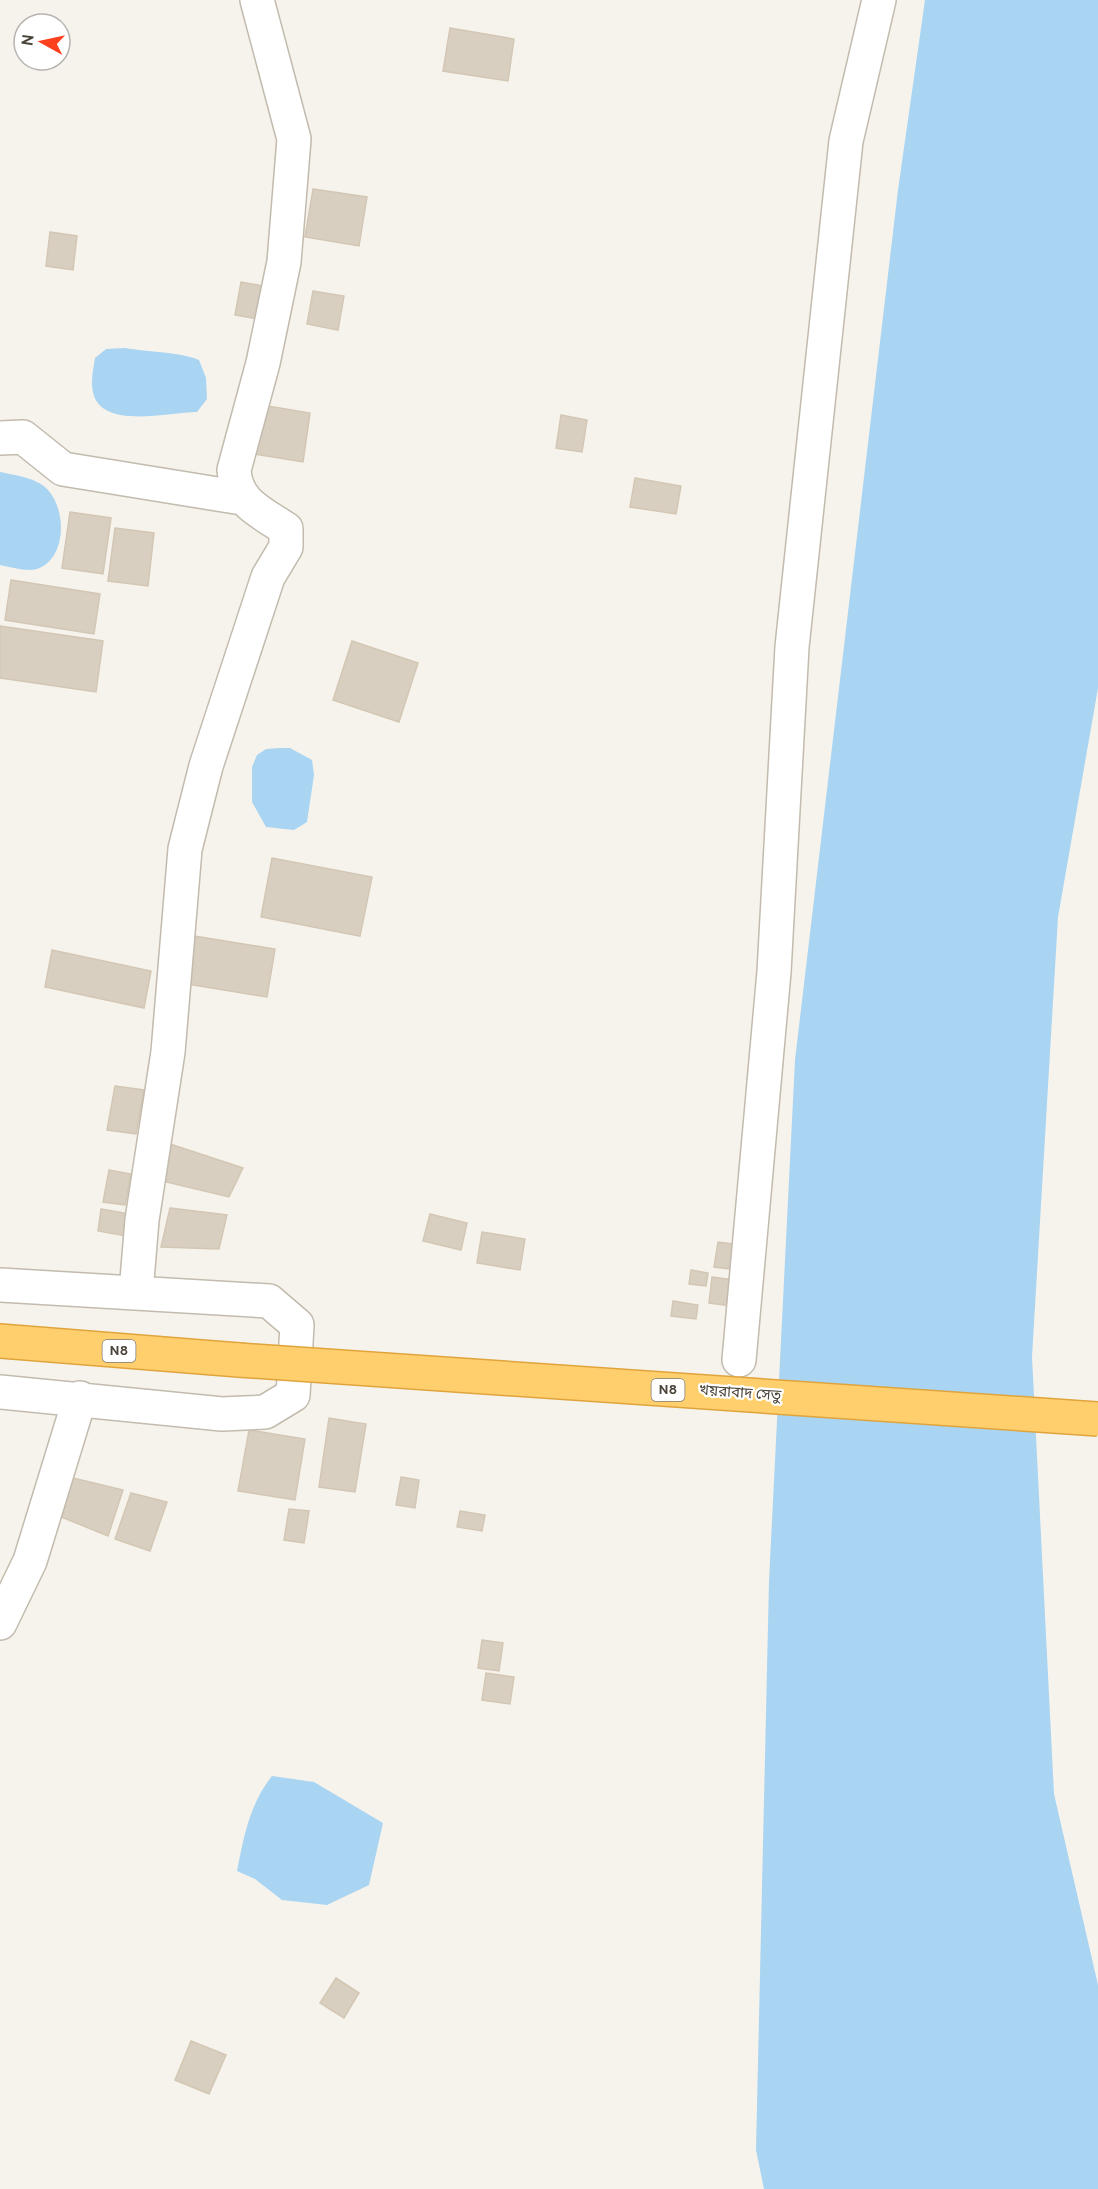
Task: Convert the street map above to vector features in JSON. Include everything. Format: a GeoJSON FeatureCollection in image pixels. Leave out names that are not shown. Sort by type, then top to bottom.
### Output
{"type":"FeatureCollection","features":[{"type":"Feature","properties":{"kind":"highway","name":"খয়রাবাদ সেতু"},"geometry":{"type":"LineString","coordinates":[[0,1341],[239,1360],[1098,1419]]}},
{"type":"Feature","properties":{"kind":"street"},"geometry":{"type":"LineString","coordinates":[[242,498],[235,484],[234,470],[263,363],[284,262],[294,139],[257,0]]}},
{"type":"Feature","properties":{"kind":"street"},"geometry":{"type":"LineString","coordinates":[[739,1360],[774,972],[793,635],[846,141],[879,0]]}},
{"type":"Feature","properties":{"kind":"street"},"geometry":{"type":"LineString","coordinates":[[0,438],[23,437],[63,470],[242,498],[286,530],[286,547],[268,577],[206,766],[185,849],[168,1052],[142,1220],[136,1292]]}},
{"type":"Feature","properties":{"kind":"street"},"geometry":{"type":"LineString","coordinates":[[0,1285],[269,1301],[297,1325],[293,1395],[265,1412],[222,1414],[80,1398],[0,1392]]}},
{"type":"Feature","properties":{"kind":"street"},"geometry":{"type":"LineString","coordinates":[[0,1623],[30,1561],[80,1398]]}},
{"type":"Feature","properties":{"kind":"water"},"geometry":{"type":"Polygon","coordinates":[[[925,0],[1098,0],[1098,688],[1058,917],[1032,1357],[1054,1794],[1098,1985],[1098,2189],[764,2189],[756,2150],[769,1581],[795,1060],[898,190],[925,0]]]}},
{"type":"Feature","properties":{"kind":"water"},"geometry":{"type":"Polygon","coordinates":[[[125,348],[199,360],[206,378],[207,399],[197,412],[155,416],[124,416],[101,406],[94,396],[92,387],[95,358],[106,349],[125,348]]]}},
{"type":"Feature","properties":{"kind":"water"},"geometry":{"type":"Polygon","coordinates":[[[0,472],[37,482],[43,485],[54,498],[61,520],[59,545],[47,564],[37,569],[23,570],[0,565],[0,472]]]}},
{"type":"Feature","properties":{"kind":"water"},"geometry":{"type":"Polygon","coordinates":[[[290,748],[312,760],[314,775],[307,822],[294,830],[266,827],[252,802],[252,767],[257,755],[266,749],[290,748]]]}},
{"type":"Feature","properties":{"kind":"water"},"geometry":{"type":"Polygon","coordinates":[[[272,1776],[314,1782],[383,1823],[369,1885],[327,1905],[282,1900],[255,1879],[237,1871],[253,1810],[272,1776]]]}},
{"type":"Feature","properties":{"kind":"building"},"geometry":{"type":"Polygon","coordinates":[[[450,28],[514,39],[508,81],[443,71],[450,28]]]}},
{"type":"Feature","properties":{"kind":"building"},"geometry":{"type":"Polygon","coordinates":[[[313,189],[367,197],[359,246],[305,237],[313,189]]]}},
{"type":"Feature","properties":{"kind":"building"},"geometry":{"type":"Polygon","coordinates":[[[50,232],[77,236],[73,270],[46,266],[50,232]]]}},
{"type":"Feature","properties":{"kind":"building"},"geometry":{"type":"Polygon","coordinates":[[[241,282],[274,288],[268,321],[235,315],[241,282]]]}},
{"type":"Feature","properties":{"kind":"building"},"geometry":{"type":"Polygon","coordinates":[[[313,291],[344,296],[338,330],[307,324],[313,291]]]}},
{"type":"Feature","properties":{"kind":"building"},"geometry":{"type":"Polygon","coordinates":[[[262,405],[310,413],[303,462],[254,454],[262,405]]]}},
{"type":"Feature","properties":{"kind":"building"},"geometry":{"type":"Polygon","coordinates":[[[561,415],[587,420],[582,452],[556,448],[561,415]]]}},
{"type":"Feature","properties":{"kind":"building"},"geometry":{"type":"Polygon","coordinates":[[[635,478],[681,486],[676,514],[630,507],[635,478]]]}},
{"type":"Feature","properties":{"kind":"building"},"geometry":{"type":"Polygon","coordinates":[[[70,512],[111,518],[103,574],[62,568],[70,512]]]}},
{"type":"Feature","properties":{"kind":"building"},"geometry":{"type":"Polygon","coordinates":[[[115,528],[154,533],[148,586],[108,581],[115,528]]]}},
{"type":"Feature","properties":{"kind":"building"},"geometry":{"type":"Polygon","coordinates":[[[11,580],[100,594],[94,634],[5,620],[11,580]]]}},
{"type":"Feature","properties":{"kind":"building"},"geometry":{"type":"Polygon","coordinates":[[[0,626],[103,641],[96,692],[0,678],[0,626]]]}},
{"type":"Feature","properties":{"kind":"building"},"geometry":{"type":"Polygon","coordinates":[[[352,641],[418,663],[399,722],[333,700],[352,641]]]}},
{"type":"Feature","properties":{"kind":"building"},"geometry":{"type":"Polygon","coordinates":[[[272,858],[372,877],[360,936],[261,917],[272,858]]]}},
{"type":"Feature","properties":{"kind":"building"},"geometry":{"type":"Polygon","coordinates":[[[188,935],[275,949],[267,997],[180,983],[188,935]]]}},
{"type":"Feature","properties":{"kind":"building"},"geometry":{"type":"Polygon","coordinates":[[[52,950],[151,971],[144,1008],[45,987],[52,950]]]}},
{"type":"Feature","properties":{"kind":"building"},"geometry":{"type":"Polygon","coordinates":[[[115,1086],[144,1090],[136,1134],[107,1130],[115,1086]]]}},
{"type":"Feature","properties":{"kind":"building"},"geometry":{"type":"Polygon","coordinates":[[[170,1144],[243,1168],[229,1197],[158,1180],[170,1144]]]}},
{"type":"Feature","properties":{"kind":"building"},"geometry":{"type":"Polygon","coordinates":[[[109,1170],[131,1174],[125,1205],[103,1202],[109,1170]]]}},
{"type":"Feature","properties":{"kind":"building"},"geometry":{"type":"Polygon","coordinates":[[[170,1208],[227,1215],[219,1249],[161,1247],[170,1208]]]}},
{"type":"Feature","properties":{"kind":"building"},"geometry":{"type":"Polygon","coordinates":[[[101,1209],[130,1214],[126,1236],[98,1231],[101,1209]]]}},
{"type":"Feature","properties":{"kind":"building"},"geometry":{"type":"Polygon","coordinates":[[[430,1214],[467,1223],[461,1250],[423,1241],[430,1214]]]}},
{"type":"Feature","properties":{"kind":"building"},"geometry":{"type":"Polygon","coordinates":[[[482,1232],[525,1239],[520,1270],[477,1263],[482,1232]]]}},
{"type":"Feature","properties":{"kind":"building"},"geometry":{"type":"Polygon","coordinates":[[[718,1242],[740,1245],[737,1270],[714,1267],[718,1242]]]}},
{"type":"Feature","properties":{"kind":"building"},"geometry":{"type":"Polygon","coordinates":[[[691,1270],[708,1273],[706,1286],[689,1284],[691,1270]]]}},
{"type":"Feature","properties":{"kind":"building"},"geometry":{"type":"Polygon","coordinates":[[[712,1277],[734,1280],[731,1306],[709,1303],[712,1277]]]}},
{"type":"Feature","properties":{"kind":"building"},"geometry":{"type":"Polygon","coordinates":[[[673,1301],[698,1305],[696,1319],[671,1316],[673,1301]]]}},
{"type":"Feature","properties":{"kind":"building"},"geometry":{"type":"Polygon","coordinates":[[[329,1418],[366,1424],[355,1492],[319,1487],[329,1418]]]}},
{"type":"Feature","properties":{"kind":"building"},"geometry":{"type":"Polygon","coordinates":[[[249,1430],[305,1439],[295,1500],[238,1491],[249,1430]]]}},
{"type":"Feature","properties":{"kind":"building"},"geometry":{"type":"Polygon","coordinates":[[[401,1477],[419,1480],[415,1508],[396,1505],[401,1477]]]}},
{"type":"Feature","properties":{"kind":"building"},"geometry":{"type":"Polygon","coordinates":[[[73,1478],[123,1490],[108,1536],[59,1516],[73,1478]]]}},
{"type":"Feature","properties":{"kind":"building"},"geometry":{"type":"Polygon","coordinates":[[[131,1493],[167,1502],[150,1551],[115,1539],[131,1493]]]}},
{"type":"Feature","properties":{"kind":"building"},"geometry":{"type":"Polygon","coordinates":[[[289,1509],[309,1511],[304,1543],[284,1540],[289,1509]]]}},
{"type":"Feature","properties":{"kind":"building"},"geometry":{"type":"Polygon","coordinates":[[[460,1511],[485,1515],[482,1531],[457,1527],[460,1511]]]}},
{"type":"Feature","properties":{"kind":"building"},"geometry":{"type":"Polygon","coordinates":[[[482,1640],[503,1643],[499,1671],[478,1668],[482,1640]]]}},
{"type":"Feature","properties":{"kind":"building"},"geometry":{"type":"Polygon","coordinates":[[[486,1673],[514,1677],[510,1704],[482,1700],[486,1673]]]}},
{"type":"Feature","properties":{"kind":"building"},"geometry":{"type":"Polygon","coordinates":[[[336,1978],[359,1993],[344,2018],[320,2003],[336,1978]]]}},
{"type":"Feature","properties":{"kind":"building"},"geometry":{"type":"Polygon","coordinates":[[[191,2041],[226,2055],[209,2094],[175,2080],[191,2041]]]}}]}
